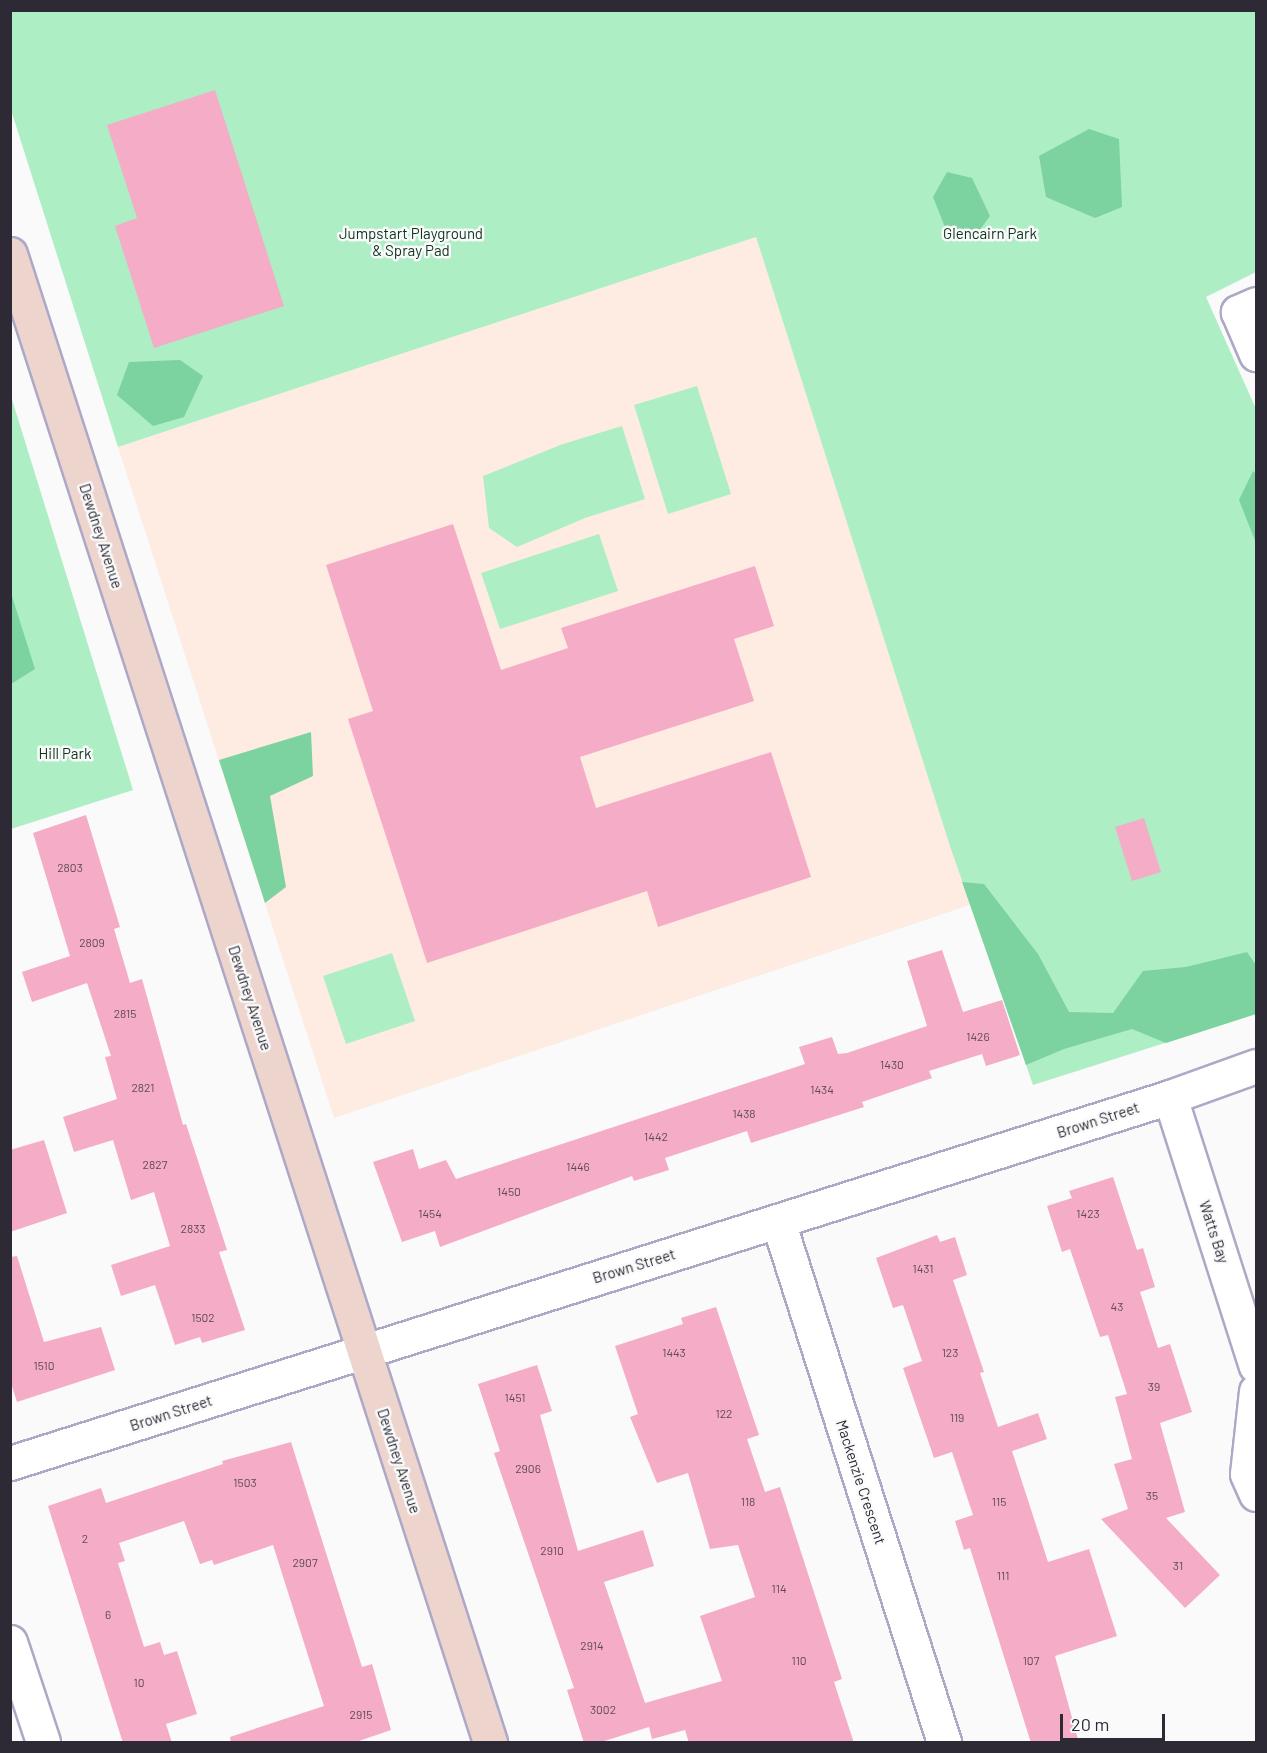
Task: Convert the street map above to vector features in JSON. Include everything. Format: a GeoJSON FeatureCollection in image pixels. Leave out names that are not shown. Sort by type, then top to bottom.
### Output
{"type":"FeatureCollection","features":[{"type":"Feature","properties":{"kind":"street","name":"Dewdney Avenue"},"geometry":{"type":"LineString","coordinates":[[10,254],[490,1743]]}},
{"type":"Feature","properties":{"kind":"street"},"geometry":{"type":"LineString","coordinates":[[1257,304],[1238,312],[1257,354]]}},
{"type":"Feature","properties":{"kind":"street","name":"Brown Street"},"geometry":{"type":"LineString","coordinates":[[10,1464],[1170,1097],[1257,1066]]}},
{"type":"Feature","properties":{"kind":"street","name":"Watts Bay"},"geometry":{"type":"LineString","coordinates":[[1170,1097],[1257,1366]]}},
{"type":"Feature","properties":{"kind":"street","name":"Mackenzie Crescent"},"geometry":{"type":"LineString","coordinates":[[778,1221],[944,1743]]}},
{"type":"Feature","properties":{"kind":"street"},"geometry":{"type":"LineString","coordinates":[[1257,1391],[1247,1474],[1257,1494]]}},
{"type":"Feature","properties":{"kind":"street"},"geometry":{"type":"LineString","coordinates":[[10,1642],[43,1743]]}},
{"type":"Feature","properties":{"kind":"shaded area"},"geometry":{"type":"Polygon","coordinates":[[[756,237],[970,905],[334,1118],[118,447],[756,237]]]}},
{"type":"Feature","properties":{"kind":"green space","name":"Glencairn Park"},"geometry":{"type":"Polygon","coordinates":[[[10,11],[1256,11],[1256,272],[1206,297],[1256,409],[1256,1014],[1033,1085],[950,846],[756,237],[118,447],[11,110],[10,11]]]}},
{"type":"Feature","properties":{"kind":"green space"},"geometry":{"type":"Polygon","coordinates":[[[1089,129],[1119,139],[1122,207],[1095,218],[1046,197],[1039,156],[1089,129]]]}},
{"type":"Feature","properties":{"kind":"green space"},"geometry":{"type":"Polygon","coordinates":[[[947,172],[972,178],[990,216],[979,231],[947,232],[933,197],[947,172]]]}},
{"type":"Feature","properties":{"kind":"green space"},"geometry":{"type":"Polygon","coordinates":[[[180,360],[203,376],[184,417],[153,426],[117,395],[129,362],[180,360]]]}},
{"type":"Feature","properties":{"kind":"green space"},"geometry":{"type":"Polygon","coordinates":[[[697,386],[731,494],[668,514],[634,405],[697,386]]]}},
{"type":"Feature","properties":{"kind":"green space","name":"Hill Park"},"geometry":{"type":"Polygon","coordinates":[[[10,393],[133,790],[11,829],[10,829],[10,393]]]}},
{"type":"Feature","properties":{"kind":"green space"},"geometry":{"type":"Polygon","coordinates":[[[622,426],[645,499],[585,518],[517,547],[489,528],[483,476],[563,444],[622,426]]]}},
{"type":"Feature","properties":{"kind":"green space"},"geometry":{"type":"Polygon","coordinates":[[[1253,471],[1256,474],[1256,543],[1239,500],[1253,471]]]}},
{"type":"Feature","properties":{"kind":"green space"},"geometry":{"type":"Polygon","coordinates":[[[599,534],[618,591],[500,629],[481,573],[599,534]]]}},
{"type":"Feature","properties":{"kind":"green space"},"geometry":{"type":"Polygon","coordinates":[[[10,590],[35,669],[11,684],[10,684],[10,590]]]}},
{"type":"Feature","properties":{"kind":"green space"},"geometry":{"type":"Polygon","coordinates":[[[311,732],[313,776],[270,796],[286,887],[265,903],[219,760],[311,732]]]}},
{"type":"Feature","properties":{"kind":"green space"},"geometry":{"type":"Polygon","coordinates":[[[962,882],[984,884],[1038,954],[1069,1012],[1113,1013],[1143,971],[1186,967],[1247,952],[1256,965],[1256,1014],[1166,1043],[1132,1029],[1064,1049],[1026,1065],[962,882]]]}},
{"type":"Feature","properties":{"kind":"green space"},"geometry":{"type":"Polygon","coordinates":[[[392,953],[415,1021],[346,1044],[323,976],[392,953]]]}},
{"type":"Feature","properties":{"kind":"building"},"geometry":{"type":"Polygon","coordinates":[[[215,90],[284,306],[154,348],[115,226],[137,218],[107,125],[215,90]]]}},
{"type":"Feature","properties":{"kind":"building"},"geometry":{"type":"Polygon","coordinates":[[[453,524],[501,670],[568,648],[561,628],[755,566],[774,626],[734,639],[754,701],[580,757],[596,808],[771,752],[811,877],[658,927],[647,891],[427,963],[348,719],[373,711],[326,565],[453,524]]]}},
{"type":"Feature","properties":{"kind":"building"},"geometry":{"type":"Polygon","coordinates":[[[86,815],[120,927],[114,929],[130,983],[142,979],[183,1125],[186,1124],[227,1250],[219,1252],[245,1330],[202,1343],[200,1337],[175,1345],[155,1285],[121,1296],[111,1265],[170,1246],[154,1192],[131,1200],[113,1140],[74,1152],[63,1117],[117,1099],[105,1057],[111,1056],[87,983],[32,1002],[22,972],[70,956],[33,833],[86,815]]]}},
{"type":"Feature","properties":{"kind":"building"},"geometry":{"type":"Polygon","coordinates":[[[1144,818],[1161,872],[1132,881],[1115,827],[1144,818]]]}},
{"type":"Feature","properties":{"kind":"building"},"geometry":{"type":"Polygon","coordinates":[[[942,950],[963,1012],[1002,1000],[1020,1055],[986,1066],[982,1054],[929,1071],[932,1078],[862,1102],[864,1107],[751,1143],[747,1131],[665,1158],[669,1170],[634,1181],[632,1176],[440,1247],[435,1231],[402,1242],[373,1162],[413,1149],[419,1169],[446,1160],[456,1179],[805,1064],[799,1047],[832,1037],[838,1054],[847,1053],[927,1026],[907,961],[942,950]]]}},
{"type":"Feature","properties":{"kind":"building"},"geometry":{"type":"Polygon","coordinates":[[[44,1140],[67,1213],[10,1232],[10,1150],[44,1140]]]}},
{"type":"Feature","properties":{"kind":"building"},"geometry":{"type":"Polygon","coordinates":[[[1113,1177],[1137,1250],[1143,1248],[1155,1287],[1140,1292],[1158,1348],[1170,1344],[1192,1412],[1160,1423],[1185,1512],[1166,1518],[1220,1575],[1185,1608],[1101,1519],[1128,1509],[1114,1464],[1132,1459],[1115,1397],[1127,1394],[1108,1335],[1100,1337],[1070,1249],[1062,1252],[1047,1206],[1072,1198],[1069,1191],[1113,1177]]]}},
{"type":"Feature","properties":{"kind":"building"},"geometry":{"type":"Polygon","coordinates":[[[937,1235],[940,1242],[955,1237],[967,1275],[953,1280],[984,1372],[980,1373],[998,1427],[1038,1413],[1047,1439],[1012,1451],[1048,1562],[1089,1549],[1117,1636],[1055,1656],[1079,1743],[1031,1743],[970,1548],[964,1550],[955,1521],[973,1515],[952,1452],[934,1458],[903,1368],[922,1361],[903,1305],[893,1308],[876,1258],[937,1235]]]}},
{"type":"Feature","properties":{"kind":"building"},"geometry":{"type":"Polygon","coordinates":[[[17,1256],[44,1342],[101,1327],[115,1370],[17,1402],[10,1380],[10,1257],[17,1256]]]}},
{"type":"Feature","properties":{"kind":"building"},"geometry":{"type":"Polygon","coordinates":[[[716,1307],[759,1435],[747,1439],[765,1492],[780,1487],[842,1679],[834,1682],[854,1743],[689,1743],[685,1730],[652,1739],[649,1727],[598,1743],[584,1743],[567,1690],[574,1688],[494,1453],[500,1451],[478,1384],[537,1365],[552,1411],[540,1415],[578,1551],[643,1530],[654,1566],[604,1582],[645,1703],[722,1681],[700,1616],[755,1597],[738,1545],[710,1549],[688,1473],[657,1483],[630,1417],[638,1414],[615,1346],[683,1324],[681,1318],[716,1307]]]}},
{"type":"Feature","properties":{"kind":"building"},"geometry":{"type":"Polygon","coordinates":[[[291,1442],[362,1667],[372,1664],[391,1730],[353,1743],[231,1743],[230,1737],[324,1706],[273,1545],[214,1565],[212,1560],[200,1564],[184,1521],[119,1543],[125,1561],[118,1563],[144,1647],[160,1642],[164,1655],[177,1651],[197,1714],[166,1724],[172,1743],[123,1743],[48,1506],[101,1488],[106,1503],[223,1464],[222,1461],[291,1442]]]}},
{"type":"Feature","properties":{"kind":"park label","name":"Jumpstart Playground & Spray Pad"},"geometry":{"type":"Point","coordinates":[411,242]}}]}
